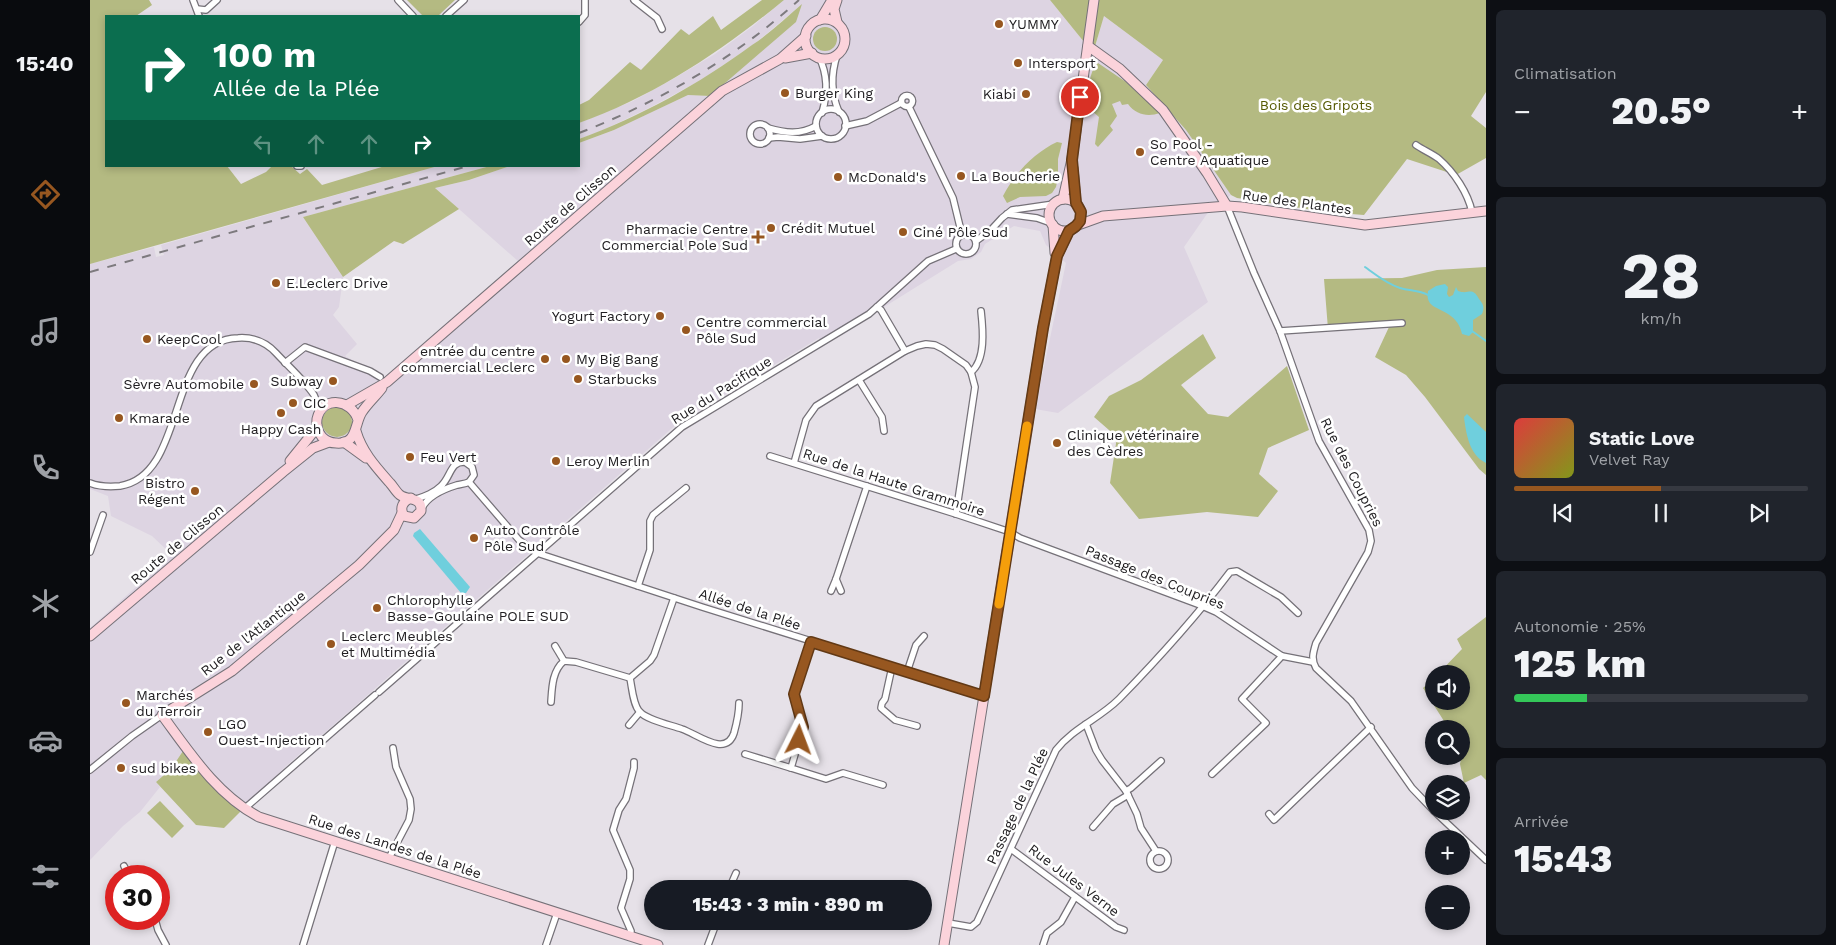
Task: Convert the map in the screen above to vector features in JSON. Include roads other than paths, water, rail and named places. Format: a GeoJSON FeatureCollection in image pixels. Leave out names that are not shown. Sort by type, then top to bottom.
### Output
{"type":"FeatureCollection","features":[{"type":"Feature","properties":{"kind":"main road"},"geometry":{"type":"LineString","coordinates":[[820,20],[832,0]]}},
{"type":"Feature","properties":{"kind":"main road"},"geometry":{"type":"LineString","coordinates":[[836,22],[834,9],[837,0]]}},
{"type":"Feature","properties":{"kind":"main road"},"geometry":{"type":"LineString","coordinates":[[1063,199],[1072,160],[1094,0]]}},
{"type":"Feature","properties":{"kind":"main road"},"geometry":{"type":"LineString","coordinates":[[830,19],[836,22],[843,30],[845,38],[842,50],[837,55],[826,58],[815,55],[808,47],[806,36],[810,26],[820,20],[830,19]]}},
{"type":"Feature","properties":{"kind":"main road","name":"Route de Clisson"},"geometry":{"type":"LineString","coordinates":[[347,405],[383,380],[722,92],[780,59],[806,36]]}},
{"type":"Feature","properties":{"kind":"main road","name":"Rue des Plantes"},"geometry":{"type":"LineString","coordinates":[[1088,46],[1120,69],[1163,110],[1207,172],[1227,206],[1242,206],[1365,225],[1486,211]]}},
{"type":"Feature","properties":{"kind":"main road","name":"Route de Clisson"},"geometry":{"type":"LineString","coordinates":[[780,59],[815,55]]}},
{"type":"Feature","properties":{"kind":"main road"},"geometry":{"type":"LineString","coordinates":[[1072,160],[1081,216],[1078,225]]}},
{"type":"Feature","properties":{"kind":"main road"},"geometry":{"type":"LineString","coordinates":[[1057,256],[1055,253],[1050,210],[1054,204],[1063,199],[1072,200],[1078,206],[1103,216]]}},
{"type":"Feature","properties":{"kind":"main road"},"geometry":{"type":"LineString","coordinates":[[944,945],[1043,328],[1057,256],[1069,231],[1078,225],[1103,216],[1227,206]]}},
{"type":"Feature","properties":{"kind":"main road"},"geometry":{"type":"LineString","coordinates":[[1052,224],[1060,230],[1069,231]]}},
{"type":"Feature","properties":{"kind":"main road","name":"Route de Clisson"},"geometry":{"type":"LineString","coordinates":[[356,431],[358,420],[363,410],[383,380]]}},
{"type":"Feature","properties":{"kind":"main road"},"geometry":{"type":"LineString","coordinates":[[319,414],[326,406],[342,403],[353,409],[358,420]]}},
{"type":"Feature","properties":{"kind":"main road","name":"Route de Clisson"},"geometry":{"type":"LineString","coordinates":[[283,472],[317,425],[319,414]]}},
{"type":"Feature","properties":{"kind":"main road"},"geometry":{"type":"LineString","coordinates":[[317,425],[322,436],[329,442]]}},
{"type":"Feature","properties":{"kind":"main road"},"geometry":{"type":"LineString","coordinates":[[356,431],[349,440],[344,442],[371,462]]}},
{"type":"Feature","properties":{"kind":"main road"},"geometry":{"type":"LineString","coordinates":[[356,431],[359,442],[371,462],[400,495],[404,513]]}},
{"type":"Feature","properties":{"kind":"main road","name":"Route de Clisson"},"geometry":{"type":"LineString","coordinates":[[90,636],[313,448],[329,442],[344,442]]}},
{"type":"Feature","properties":{"kind":"main road"},"geometry":{"type":"LineString","coordinates":[[400,495],[419,502],[422,508],[417,517],[404,513]]}},
{"type":"Feature","properties":{"kind":"main road"},"geometry":{"type":"LineString","coordinates":[[404,513],[402,504],[413,499]]}},
{"type":"Feature","properties":{"kind":"main road","name":"Rue de l'Atlantique"},"geometry":{"type":"LineString","coordinates":[[162,716],[232,671],[359,565],[394,530],[404,513]]}},
{"type":"Feature","properties":{"kind":"main road","name":"Rue des Landes de la Plée"},"geometry":{"type":"LineString","coordinates":[[162,716],[219,788],[244,809],[259,817],[658,945]]}},
{"type":"Feature","properties":{"kind":"street"},"geometry":{"type":"LineString","coordinates":[[193,0],[199,15]]}},
{"type":"Feature","properties":{"kind":"street"},"geometry":{"type":"LineString","coordinates":[[198,9],[206,10],[217,0]]}},
{"type":"Feature","properties":{"kind":"street"},"geometry":{"type":"LineString","coordinates":[[398,0],[412,15]]}},
{"type":"Feature","properties":{"kind":"street"},"geometry":{"type":"LineString","coordinates":[[580,21],[585,15],[585,0]]}},
{"type":"Feature","properties":{"kind":"street"},"geometry":{"type":"LineString","coordinates":[[634,0],[657,18],[662,29]]}},
{"type":"Feature","properties":{"kind":"street"},"geometry":{"type":"LineString","coordinates":[[447,15],[462,2]]}},
{"type":"Feature","properties":{"kind":"street"},"geometry":{"type":"LineString","coordinates":[[815,55],[826,75],[826,91],[822,113],[817,119],[816,126],[822,136]]}},
{"type":"Feature","properties":{"kind":"street"},"geometry":{"type":"LineString","coordinates":[[769,138],[800,139],[822,136],[835,138],[842,134],[845,126],[844,118],[839,112],[836,103],[832,73],[837,55]]}},
{"type":"Feature","properties":{"kind":"street"},"geometry":{"type":"LineString","coordinates":[[845,126],[867,120],[901,103],[902,98],[909,96],[912,100],[909,107],[952,198],[962,235]]}},
{"type":"Feature","properties":{"kind":"street"},"geometry":{"type":"LineString","coordinates":[[901,103],[905,107],[909,107]]}},
{"type":"Feature","properties":{"kind":"street"},"geometry":{"type":"LineString","coordinates":[[822,113],[832,110],[839,112]]}},
{"type":"Feature","properties":{"kind":"street"},"geometry":{"type":"LineString","coordinates":[[768,128],[769,138],[764,143],[758,144],[753,141],[750,136],[752,128],[757,124],[762,124],[778,131],[798,133],[808,131],[816,126]]}},
{"type":"Feature","properties":{"kind":"street"},"geometry":{"type":"LineString","coordinates":[[1416,145],[1439,159],[1456,178],[1469,202],[1472,212]]}},
{"type":"Feature","properties":{"kind":"street"},"geometry":{"type":"LineString","coordinates":[[976,241],[970,235],[962,235],[956,241],[956,249],[962,254],[969,254],[975,250],[976,241],[990,231],[1006,214],[1017,208],[1054,204]]}},
{"type":"Feature","properties":{"kind":"street","name":"Rue des Coupries"},"geometry":{"type":"LineString","coordinates":[[1227,206],[1280,331],[1319,441],[1371,536],[1368,552],[1316,643],[1312,658],[1313,662]]}},
{"type":"Feature","properties":{"kind":"street"},"geometry":{"type":"LineString","coordinates":[[1006,214],[1030,216],[1052,224]]}},
{"type":"Feature","properties":{"kind":"street","name":"Rue du Pacifique"},"geometry":{"type":"LineString","coordinates":[[244,809],[682,427],[877,307],[928,261],[956,249]]}},
{"type":"Feature","properties":{"kind":"street"},"geometry":{"type":"LineString","coordinates":[[877,307],[881,310],[905,351]]}},
{"type":"Feature","properties":{"kind":"street"},"geometry":{"type":"LineString","coordinates":[[971,372],[979,364],[984,332],[981,311]]}},
{"type":"Feature","properties":{"kind":"street"},"geometry":{"type":"LineString","coordinates":[[1280,331],[1402,323]]}},
{"type":"Feature","properties":{"kind":"street"},"geometry":{"type":"LineString","coordinates":[[90,483],[109,487],[123,485],[134,482],[146,473],[155,462],[196,362],[210,346],[221,340],[256,339],[273,350],[314,396],[331,404]]}},
{"type":"Feature","properties":{"kind":"street"},"geometry":{"type":"LineString","coordinates":[[794,463],[809,414],[816,406],[905,351],[917,346],[935,345],[959,360],[971,372],[975,387],[956,514]]}},
{"type":"Feature","properties":{"kind":"street"},"geometry":{"type":"LineString","coordinates":[[285,363],[305,347],[370,371],[383,380]]}},
{"type":"Feature","properties":{"kind":"street"},"geometry":{"type":"LineString","coordinates":[[859,380],[882,417],[884,431]]}},
{"type":"Feature","properties":{"kind":"street"},"geometry":{"type":"LineString","coordinates":[[314,396],[319,414]]}},
{"type":"Feature","properties":{"kind":"street","name":"Rue de la Haute Grammoire"},"geometry":{"type":"LineString","coordinates":[[770,456],[1010,532]]}},
{"type":"Feature","properties":{"kind":"street"},"geometry":{"type":"LineString","coordinates":[[413,499],[441,486],[456,463],[465,462],[472,466],[474,471],[469,482],[459,484],[435,495],[428,499],[422,508]]}},
{"type":"Feature","properties":{"kind":"street"},"geometry":{"type":"LineString","coordinates":[[450,473],[453,480],[459,484]]}},
{"type":"Feature","properties":{"kind":"street","name":"Allée de la Plée"},"geometry":{"type":"LineString","coordinates":[[469,482],[519,540],[537,553],[984,696]]}},
{"type":"Feature","properties":{"kind":"street"},"geometry":{"type":"LineString","coordinates":[[831,591],[867,486]]}},
{"type":"Feature","properties":{"kind":"street"},"geometry":{"type":"LineString","coordinates":[[638,586],[650,550],[650,521],[653,515],[686,488]]}},
{"type":"Feature","properties":{"kind":"street"},"geometry":{"type":"LineString","coordinates":[[90,552],[103,515]]}},
{"type":"Feature","properties":{"kind":"street","name":"Passage des Coupries"},"geometry":{"type":"LineString","coordinates":[[1010,532],[1020,538],[1216,612],[1282,656],[1313,662]]}},
{"type":"Feature","properties":{"kind":"street","name":"Passage de la Plée"},"geometry":{"type":"LineString","coordinates":[[948,923],[971,928],[977,922],[1056,750],[1068,736],[1098,717],[1118,700],[1204,607],[1230,572],[1237,571],[1281,597],[1298,613]]}},
{"type":"Feature","properties":{"kind":"street"},"geometry":{"type":"LineString","coordinates":[[836,579],[841,591]]}},
{"type":"Feature","properties":{"kind":"street"},"geometry":{"type":"LineString","coordinates":[[630,678],[650,661],[654,655],[674,598]]}},
{"type":"Feature","properties":{"kind":"street"},"geometry":{"type":"LineString","coordinates":[[907,672],[916,645],[924,636]]}},
{"type":"Feature","properties":{"kind":"street"},"geometry":{"type":"LineString","coordinates":[[791,768],[803,727],[794,694],[811,642]]}},
{"type":"Feature","properties":{"kind":"street"},"geometry":{"type":"LineString","coordinates":[[555,646],[564,661]]}},
{"type":"Feature","properties":{"kind":"street"},"geometry":{"type":"LineString","coordinates":[[1212,774],[1266,723],[1242,699],[1282,656]]}},
{"type":"Feature","properties":{"kind":"street"},"geometry":{"type":"LineString","coordinates":[[551,702],[553,683],[558,666],[564,661],[576,662],[630,678]]}},
{"type":"Feature","properties":{"kind":"street"},"geometry":{"type":"LineString","coordinates":[[1313,662],[1316,668],[1351,702],[1412,788],[1425,802]]}},
{"type":"Feature","properties":{"kind":"street"},"geometry":{"type":"LineString","coordinates":[[892,667],[885,699],[881,708],[895,720],[917,726]]}},
{"type":"Feature","properties":{"kind":"street"},"geometry":{"type":"LineString","coordinates":[[630,678],[636,706],[640,712],[647,717],[689,731],[720,745],[727,744],[732,739],[739,716],[739,703]]}},
{"type":"Feature","properties":{"kind":"street"},"geometry":{"type":"LineString","coordinates":[[629,725],[640,712]]}},
{"type":"Feature","properties":{"kind":"street","name":"Rue de l'Atlantique"},"geometry":{"type":"LineString","coordinates":[[90,770],[132,736],[162,716]]}},
{"type":"Feature","properties":{"kind":"street"},"geometry":{"type":"LineString","coordinates":[[1086,724],[1102,760],[1127,793],[1141,828],[1156,851]]}},
{"type":"Feature","properties":{"kind":"street"},"geometry":{"type":"LineString","coordinates":[[1269,814],[1274,820],[1370,727]]}},
{"type":"Feature","properties":{"kind":"street"},"geometry":{"type":"LineString","coordinates":[[389,858],[409,820],[411,809],[410,799],[396,767],[393,748]]}},
{"type":"Feature","properties":{"kind":"street"},"geometry":{"type":"LineString","coordinates":[[745,754],[826,779],[843,773],[882,785]]}},
{"type":"Feature","properties":{"kind":"street"},"geometry":{"type":"LineString","coordinates":[[1093,827],[1113,804],[1161,761]]}},
{"type":"Feature","properties":{"kind":"street"},"geometry":{"type":"LineString","coordinates":[[630,936],[631,930],[621,908],[630,879],[630,870],[613,830],[619,810],[626,799],[634,762]]}},
{"type":"Feature","properties":{"kind":"street"},"geometry":{"type":"LineString","coordinates":[[1444,820],[1486,860]]}},
{"type":"Feature","properties":{"kind":"street"},"geometry":{"type":"LineString","coordinates":[[302,945],[335,841]]}},
{"type":"Feature","properties":{"kind":"street","name":"Rue Jules Verne"},"geometry":{"type":"LineString","coordinates":[[1011,849],[1116,927],[1124,930]]}},
{"type":"Feature","properties":{"kind":"street"},"geometry":{"type":"LineString","coordinates":[[733,880],[736,872]]}},
{"type":"Feature","properties":{"kind":"street"},"geometry":{"type":"LineString","coordinates":[[1043,945],[1047,933],[1061,922],[1075,897]]}},
{"type":"Feature","properties":{"kind":"street"},"geometry":{"type":"LineString","coordinates":[[546,945],[557,913]]}},
{"type":"Feature","properties":{"kind":"street"},"geometry":{"type":"LineString","coordinates":[[158,930],[166,945]]}},
{"type":"Feature","properties":{"kind":"street"},"geometry":{"type":"LineString","coordinates":[[708,945],[714,930]]}},
{"type":"Feature","properties":{"kind":"water"},"geometry":{"type":"Polygon","coordinates":[[[1445,284],[1448,287],[1447,294],[1449,297],[1453,295],[1456,287],[1458,291],[1474,293],[1482,304],[1482,314],[1473,320],[1473,332],[1469,336],[1462,334],[1459,325],[1453,318],[1433,306],[1428,300],[1428,291],[1436,286],[1445,284]]]}},
{"type":"Feature","properties":{"kind":"water"},"geometry":{"type":"Polygon","coordinates":[[[1467,414],[1486,432],[1486,463],[1476,455],[1469,443],[1464,417],[1467,414]]]}},
{"type":"Feature","properties":{"kind":"water"},"geometry":{"type":"Polygon","coordinates":[[[420,529],[470,587],[466,593],[461,593],[413,536],[420,529]]]}},
{"type":"Feature","properties":{"kind":"waterway"},"geometry":{"type":"LineString","coordinates":[[1365,267],[1395,286],[1428,295]]}},
{"type":"Feature","properties":{"kind":"waterway"},"geometry":{"type":"LineString","coordinates":[[1472,331],[1486,341]]}},
{"type":"Feature","properties":{"kind":"railway"},"geometry":{"type":"LineString","coordinates":[[580,133],[667,93],[695,77],[749,41],[799,0]]}},
{"type":"Feature","properties":{"kind":"railway"},"geometry":{"type":"LineString","coordinates":[[90,272],[464,167]]}},
{"type":"Feature","properties":{"kind":"place","name":"YUMMY"},"geometry":{"type":"Point","coordinates":[999,24]}},
{"type":"Feature","properties":{"kind":"place","name":"Intersport"},"geometry":{"type":"Point","coordinates":[1018,63]}},
{"type":"Feature","properties":{"kind":"place","name":"Burger King"},"geometry":{"type":"Point","coordinates":[785,93]}},
{"type":"Feature","properties":{"kind":"place","name":"Kiabi"},"geometry":{"type":"Point","coordinates":[1026,94]}},
{"type":"Feature","properties":{"kind":"place","name":"So Pool - Centre Aquatique"},"geometry":{"type":"Point","coordinates":[1140,152]}},
{"type":"Feature","properties":{"kind":"place","name":"La Boucherie"},"geometry":{"type":"Point","coordinates":[961,176]}},
{"type":"Feature","properties":{"kind":"place","name":"McDonald's"},"geometry":{"type":"Point","coordinates":[838,177]}},
{"type":"Feature","properties":{"kind":"place","name":"Crédit Mutuel"},"geometry":{"type":"Point","coordinates":[771,228]}},
{"type":"Feature","properties":{"kind":"place","name":"Ciné Pôle Sud"},"geometry":{"type":"Point","coordinates":[903,232]}},
{"type":"Feature","properties":{"kind":"place","name":"Pharmacie Centre Commercial Pole Sud"},"geometry":{"type":"Point","coordinates":[758,237]}},
{"type":"Feature","properties":{"kind":"place","name":"E.Leclerc Drive"},"geometry":{"type":"Point","coordinates":[276,283]}},
{"type":"Feature","properties":{"kind":"place","name":"Yogurt Factory"},"geometry":{"type":"Point","coordinates":[660,316]}},
{"type":"Feature","properties":{"kind":"place","name":"Centre commercial Pôle Sud"},"geometry":{"type":"Point","coordinates":[686,330]}},
{"type":"Feature","properties":{"kind":"place","name":"KeepCool"},"geometry":{"type":"Point","coordinates":[147,339]}},
{"type":"Feature","properties":{"kind":"place","name":"entrée du centre commercial Leclerc"},"geometry":{"type":"Point","coordinates":[545,359]}},
{"type":"Feature","properties":{"kind":"place","name":"My Big Bang"},"geometry":{"type":"Point","coordinates":[566,359]}},
{"type":"Feature","properties":{"kind":"place","name":"Starbucks"},"geometry":{"type":"Point","coordinates":[578,379]}},
{"type":"Feature","properties":{"kind":"place","name":"Subway"},"geometry":{"type":"Point","coordinates":[333,381]}},
{"type":"Feature","properties":{"kind":"place","name":"Sèvre Automobile"},"geometry":{"type":"Point","coordinates":[254,384]}},
{"type":"Feature","properties":{"kind":"place","name":"CIC"},"geometry":{"type":"Point","coordinates":[293,403]}},
{"type":"Feature","properties":{"kind":"place","name":"Happy Cash"},"geometry":{"type":"Point","coordinates":[281,413]}},
{"type":"Feature","properties":{"kind":"place","name":"Kmarade"},"geometry":{"type":"Point","coordinates":[119,418]}},
{"type":"Feature","properties":{"kind":"place","name":"Clinique vétérinaire des Cèdres"},"geometry":{"type":"Point","coordinates":[1057,443]}},
{"type":"Feature","properties":{"kind":"place","name":"Feu Vert"},"geometry":{"type":"Point","coordinates":[410,457]}},
{"type":"Feature","properties":{"kind":"place","name":"Leroy Merlin"},"geometry":{"type":"Point","coordinates":[556,461]}},
{"type":"Feature","properties":{"kind":"place","name":"Bistro Régent"},"geometry":{"type":"Point","coordinates":[195,491]}},
{"type":"Feature","properties":{"kind":"place","name":"Auto Contrôle Pôle Sud"},"geometry":{"type":"Point","coordinates":[474,538]}},
{"type":"Feature","properties":{"kind":"place","name":"Chlorophylle Basse-Goulaine POLE SUD"},"geometry":{"type":"Point","coordinates":[377,608]}},
{"type":"Feature","properties":{"kind":"place","name":"Leclerc Meubles et Multimédia"},"geometry":{"type":"Point","coordinates":[331,644]}},
{"type":"Feature","properties":{"kind":"place","name":"Marchés du Terroir"},"geometry":{"type":"Point","coordinates":[126,703]}},
{"type":"Feature","properties":{"kind":"place","name":"LGO Ouest-Injection"},"geometry":{"type":"Point","coordinates":[208,732]}},
{"type":"Feature","properties":{"kind":"place","name":"sud bikes"},"geometry":{"type":"Point","coordinates":[121,768]}},
{"type":"Feature","properties":{"kind":"park label","name":"Bois des Gripots"},"geometry":{"type":"Point","coordinates":[1316,105]}}]}
